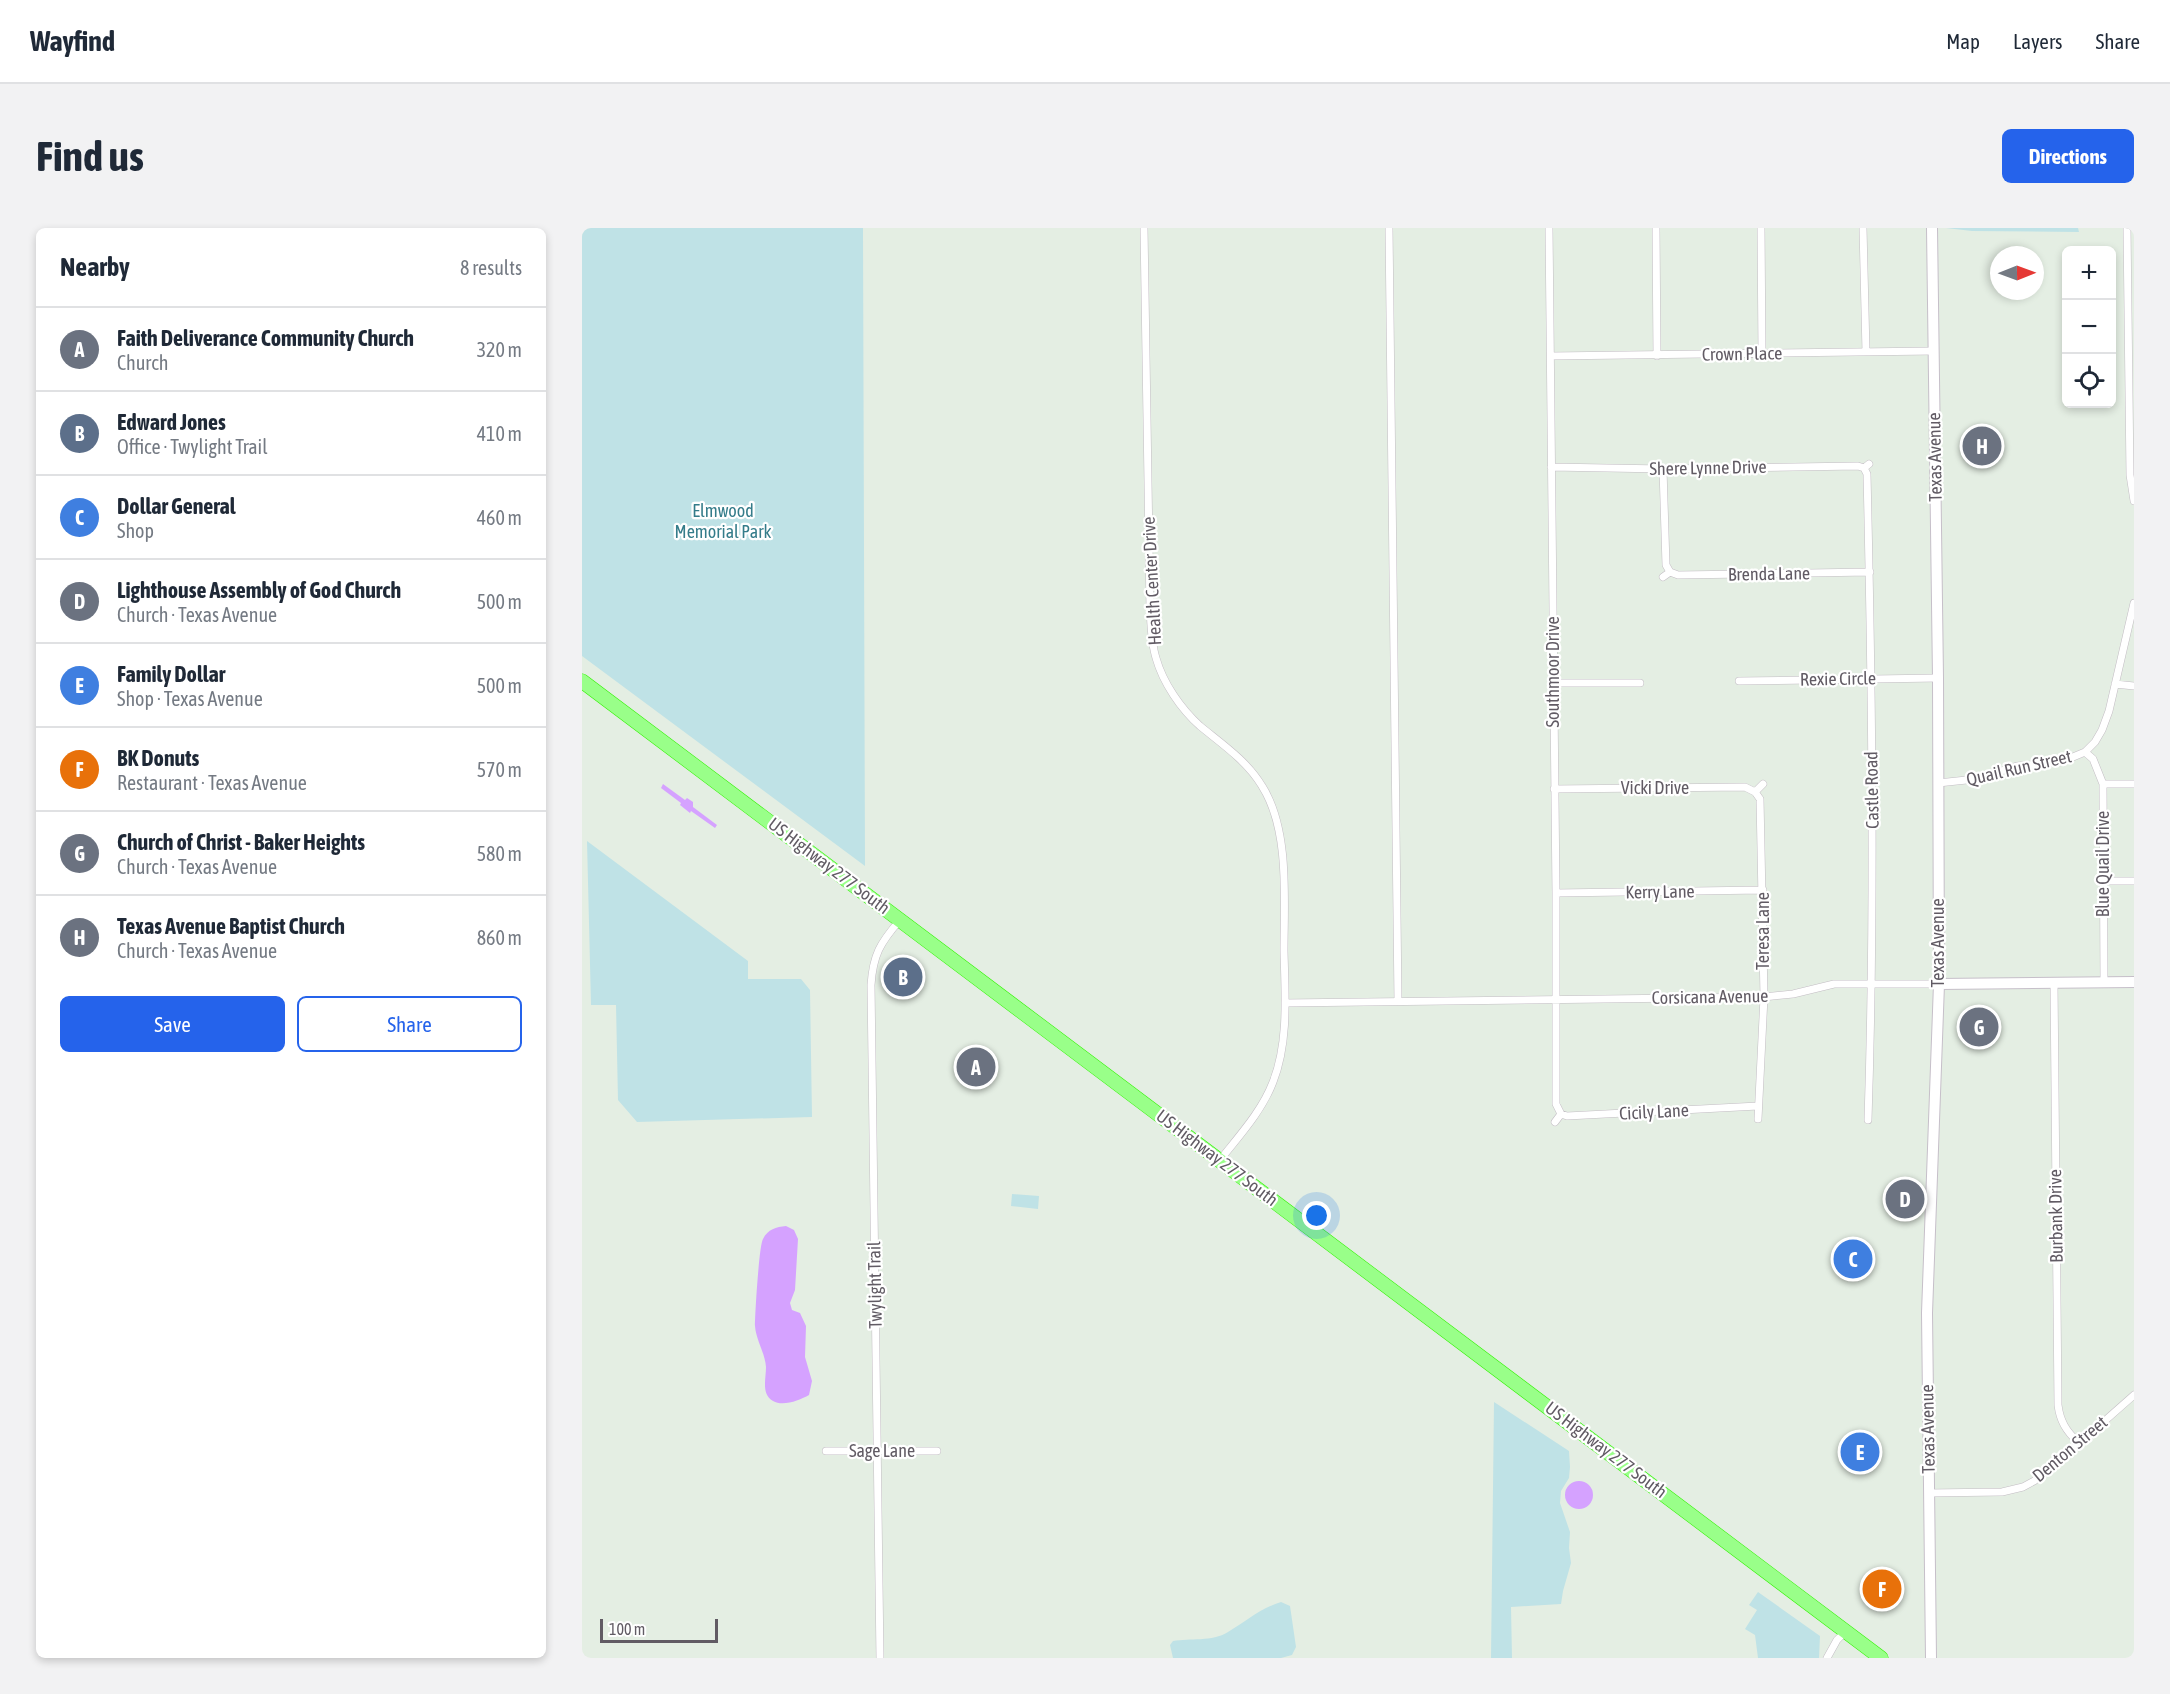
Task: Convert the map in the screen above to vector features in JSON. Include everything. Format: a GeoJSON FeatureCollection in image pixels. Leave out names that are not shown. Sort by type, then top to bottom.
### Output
{"type":"FeatureCollection","features":[{"type":"Feature","properties":{"kind":"highway","name":"US Highway 277 South"},"geometry":{"type":"LineString","coordinates":[[582,681],[1881,1658]]}},
{"type":"Feature","properties":{"kind":"street","name":"Health Center Drive"},"geometry":{"type":"LineString","coordinates":[[1144,228],[1150,608],[1151,633],[1156,658],[1178,702],[1198,724],[1234,753],[1262,785],[1273,807],[1281,848],[1284,1033],[1274,1080],[1266,1099],[1220,1160]]}},
{"type":"Feature","properties":{"kind":"street"},"geometry":{"type":"LineString","coordinates":[[1389,228],[1398,1001]]}},
{"type":"Feature","properties":{"kind":"street","name":"Southmoor Drive"},"geometry":{"type":"LineString","coordinates":[[1549,228],[1556,1104],[1560,1114]]}},
{"type":"Feature","properties":{"kind":"street"},"geometry":{"type":"LineString","coordinates":[[1656,228],[1657,356]]}},
{"type":"Feature","properties":{"kind":"street"},"geometry":{"type":"LineString","coordinates":[[1761,228],[1762,354]]}},
{"type":"Feature","properties":{"kind":"street"},"geometry":{"type":"LineString","coordinates":[[1863,228],[1866,352]]}},
{"type":"Feature","properties":{"kind":"street","name":"Texas Avenue"},"geometry":{"type":"LineString","coordinates":[[1931,1658],[1927,1313],[1939,984],[1938,678],[1932,228]]}},
{"type":"Feature","properties":{"kind":"street"},"geometry":{"type":"LineString","coordinates":[[2127,228],[2131,278],[2130,475],[2134,501]]}},
{"type":"Feature","properties":{"kind":"street","name":"Crown Place"},"geometry":{"type":"LineString","coordinates":[[1551,356],[1934,351]]}},
{"type":"Feature","properties":{"kind":"street","name":"Shere Lynne Drive"},"geometry":{"type":"LineString","coordinates":[[1551,467],[1663,469],[1867,466]]}},
{"type":"Feature","properties":{"kind":"street","name":"Castle Road"},"geometry":{"type":"LineString","coordinates":[[1867,466],[1873,982],[1868,1120]]}},
{"type":"Feature","properties":{"kind":"street"},"geometry":{"type":"LineString","coordinates":[[1663,469],[1666,566],[1670,572],[1663,577]]}},
{"type":"Feature","properties":{"kind":"street","name":"Brenda Lane"},"geometry":{"type":"LineString","coordinates":[[1670,572],[1678,575],[1870,572]]}},
{"type":"Feature","properties":{"kind":"street","name":"Quail Run Street"},"geometry":{"type":"LineString","coordinates":[[1938,783],[1976,779],[2017,766],[2061,762],[2085,752],[2102,730],[2134,603]]}},
{"type":"Feature","properties":{"kind":"street","name":"Rexie Circle"},"geometry":{"type":"LineString","coordinates":[[1739,681],[1938,678]]}},
{"type":"Feature","properties":{"kind":"street"},"geometry":{"type":"LineString","coordinates":[[1554,683],[1640,682]]}},
{"type":"Feature","properties":{"kind":"street"},"geometry":{"type":"LineString","coordinates":[[2115,684],[2134,686]]}},
{"type":"Feature","properties":{"kind":"street","name":"Blue Quail Drive"},"geometry":{"type":"LineString","coordinates":[[2085,752],[2093,759],[2103,784],[2104,982]]}},
{"type":"Feature","properties":{"kind":"street"},"geometry":{"type":"LineString","coordinates":[[1755,792],[1763,784]]}},
{"type":"Feature","properties":{"kind":"street"},"geometry":{"type":"LineString","coordinates":[[2103,784],[2134,784]]}},
{"type":"Feature","properties":{"kind":"street","name":"Vicki Drive"},"geometry":{"type":"LineString","coordinates":[[1554,789],[1745,788],[1755,792]]}},
{"type":"Feature","properties":{"kind":"street","name":"Teresa Lane"},"geometry":{"type":"LineString","coordinates":[[1755,792],[1760,799],[1764,997],[1758,1119]]}},
{"type":"Feature","properties":{"kind":"street"},"geometry":{"type":"LineString","coordinates":[[2103,881],[2134,881]]}},
{"type":"Feature","properties":{"kind":"street","name":"Kerry Lane"},"geometry":{"type":"LineString","coordinates":[[1556,893],[1763,890]]}},
{"type":"Feature","properties":{"kind":"street","name":"Twylight Trail"},"geometry":{"type":"LineString","coordinates":[[880,1658],[871,985],[872,968],[877,951],[900,920]]}},
{"type":"Feature","properties":{"kind":"street","name":"Corsicana Avenue"},"geometry":{"type":"LineString","coordinates":[[1285,1003],[1764,997],[1793,994],[1834,984],[1873,982],[1939,984],[2134,982]]}},
{"type":"Feature","properties":{"kind":"street","name":"Burbank Drive"},"geometry":{"type":"LineString","coordinates":[[2054,983],[2058,1405],[2060,1418],[2067,1431],[2078,1442]]}},
{"type":"Feature","properties":{"kind":"street","name":"Cicily Lane"},"geometry":{"type":"LineString","coordinates":[[1560,1114],[1568,1116],[1758,1107]]}},
{"type":"Feature","properties":{"kind":"street"},"geometry":{"type":"LineString","coordinates":[[1555,1122],[1560,1114]]}},
{"type":"Feature","properties":{"kind":"street","name":"Denton Street"},"geometry":{"type":"LineString","coordinates":[[1929,1493],[2002,1491],[2023,1487],[2034,1481],[2134,1395]]}},
{"type":"Feature","properties":{"kind":"street","name":"Sage Lane"},"geometry":{"type":"LineString","coordinates":[[825,1451],[938,1451]]}},
{"type":"Feature","properties":{"kind":"street"},"geometry":{"type":"LineString","coordinates":[[1827,1658],[1837,1640],[1846,1631]]}},
{"type":"Feature","properties":{"kind":"green space","name":"Elmwood Memorial Park"},"geometry":{"type":"Polygon","coordinates":[[[582,228],[863,228],[865,866],[582,656],[582,228]]]}},
{"type":"Feature","properties":{"kind":"green space"},"geometry":{"type":"Polygon","coordinates":[[[1946,228],[2078,228],[2079,232],[1972,231],[1946,228]]]}},
{"type":"Feature","properties":{"kind":"green space"},"geometry":{"type":"Polygon","coordinates":[[[587,841],[748,961],[748,979],[801,979],[810,990],[812,1117],[637,1122],[618,1100],[616,1005],[591,1005],[587,841]]]}},
{"type":"Feature","properties":{"kind":"green space"},"geometry":{"type":"Polygon","coordinates":[[[1012,1194],[1039,1196],[1038,1209],[1011,1206],[1012,1194]]]}},
{"type":"Feature","properties":{"kind":"green space"},"geometry":{"type":"Polygon","coordinates":[[[1494,1402],[1569,1451],[1569,1478],[1561,1491],[1560,1503],[1570,1532],[1571,1563],[1561,1604],[1511,1607],[1512,1658],[1491,1658],[1494,1402]]]}},
{"type":"Feature","properties":{"kind":"green space"},"geometry":{"type":"Polygon","coordinates":[[[1758,1592],[1820,1636],[1819,1658],[1758,1658],[1755,1635],[1745,1629],[1757,1610],[1749,1605],[1758,1592]]]}},
{"type":"Feature","properties":{"kind":"green space"},"geometry":{"type":"Polygon","coordinates":[[[1281,1602],[1290,1606],[1296,1647],[1292,1655],[1281,1658],[1173,1658],[1170,1645],[1173,1641],[1222,1635],[1281,1602]]]}},
{"type":"Feature","properties":{"kind":"shaded area"},"geometry":{"type":"Polygon","coordinates":[[[663,784],[685,800],[687,798],[693,802],[693,807],[717,825],[715,828],[680,805],[681,803],[661,788],[663,784]]]}},
{"type":"Feature","properties":{"kind":"shaded area"},"geometry":{"type":"Polygon","coordinates":[[[786,1226],[794,1230],[798,1239],[795,1290],[790,1303],[792,1310],[800,1313],[806,1326],[805,1357],[812,1381],[809,1395],[796,1401],[777,1403],[767,1394],[766,1367],[755,1326],[763,1239],[773,1229],[786,1226]]]}},
{"type":"Feature","properties":{"kind":"shaded area"},"geometry":{"type":"Polygon","coordinates":[[[1579,1481],[1589,1485],[1593,1495],[1589,1505],[1579,1509],[1569,1505],[1565,1495],[1569,1485],[1579,1481]]]}},
{"type":"Feature","properties":{"kind":"place","name":"Texas Avenue Baptist Church"},"geometry":{"type":"Point","coordinates":[1982,446]}},
{"type":"Feature","properties":{"kind":"place","name":"Edward Jones"},"geometry":{"type":"Point","coordinates":[903,977]}},
{"type":"Feature","properties":{"kind":"place","name":"Church of Christ - Baker Heights"},"geometry":{"type":"Point","coordinates":[1979,1027]}},
{"type":"Feature","properties":{"kind":"place","name":"Faith Deliverance Community Church"},"geometry":{"type":"Point","coordinates":[976,1067]}},
{"type":"Feature","properties":{"kind":"place","name":"Lighthouse Assembly of God Church"},"geometry":{"type":"Point","coordinates":[1905,1199]}},
{"type":"Feature","properties":{"kind":"place","name":"Dollar General"},"geometry":{"type":"Point","coordinates":[1853,1259]}},
{"type":"Feature","properties":{"kind":"place","name":"Family Dollar"},"geometry":{"type":"Point","coordinates":[1860,1452]}},
{"type":"Feature","properties":{"kind":"place","name":"BK Donuts"},"geometry":{"type":"Point","coordinates":[1882,1589]}}]}
